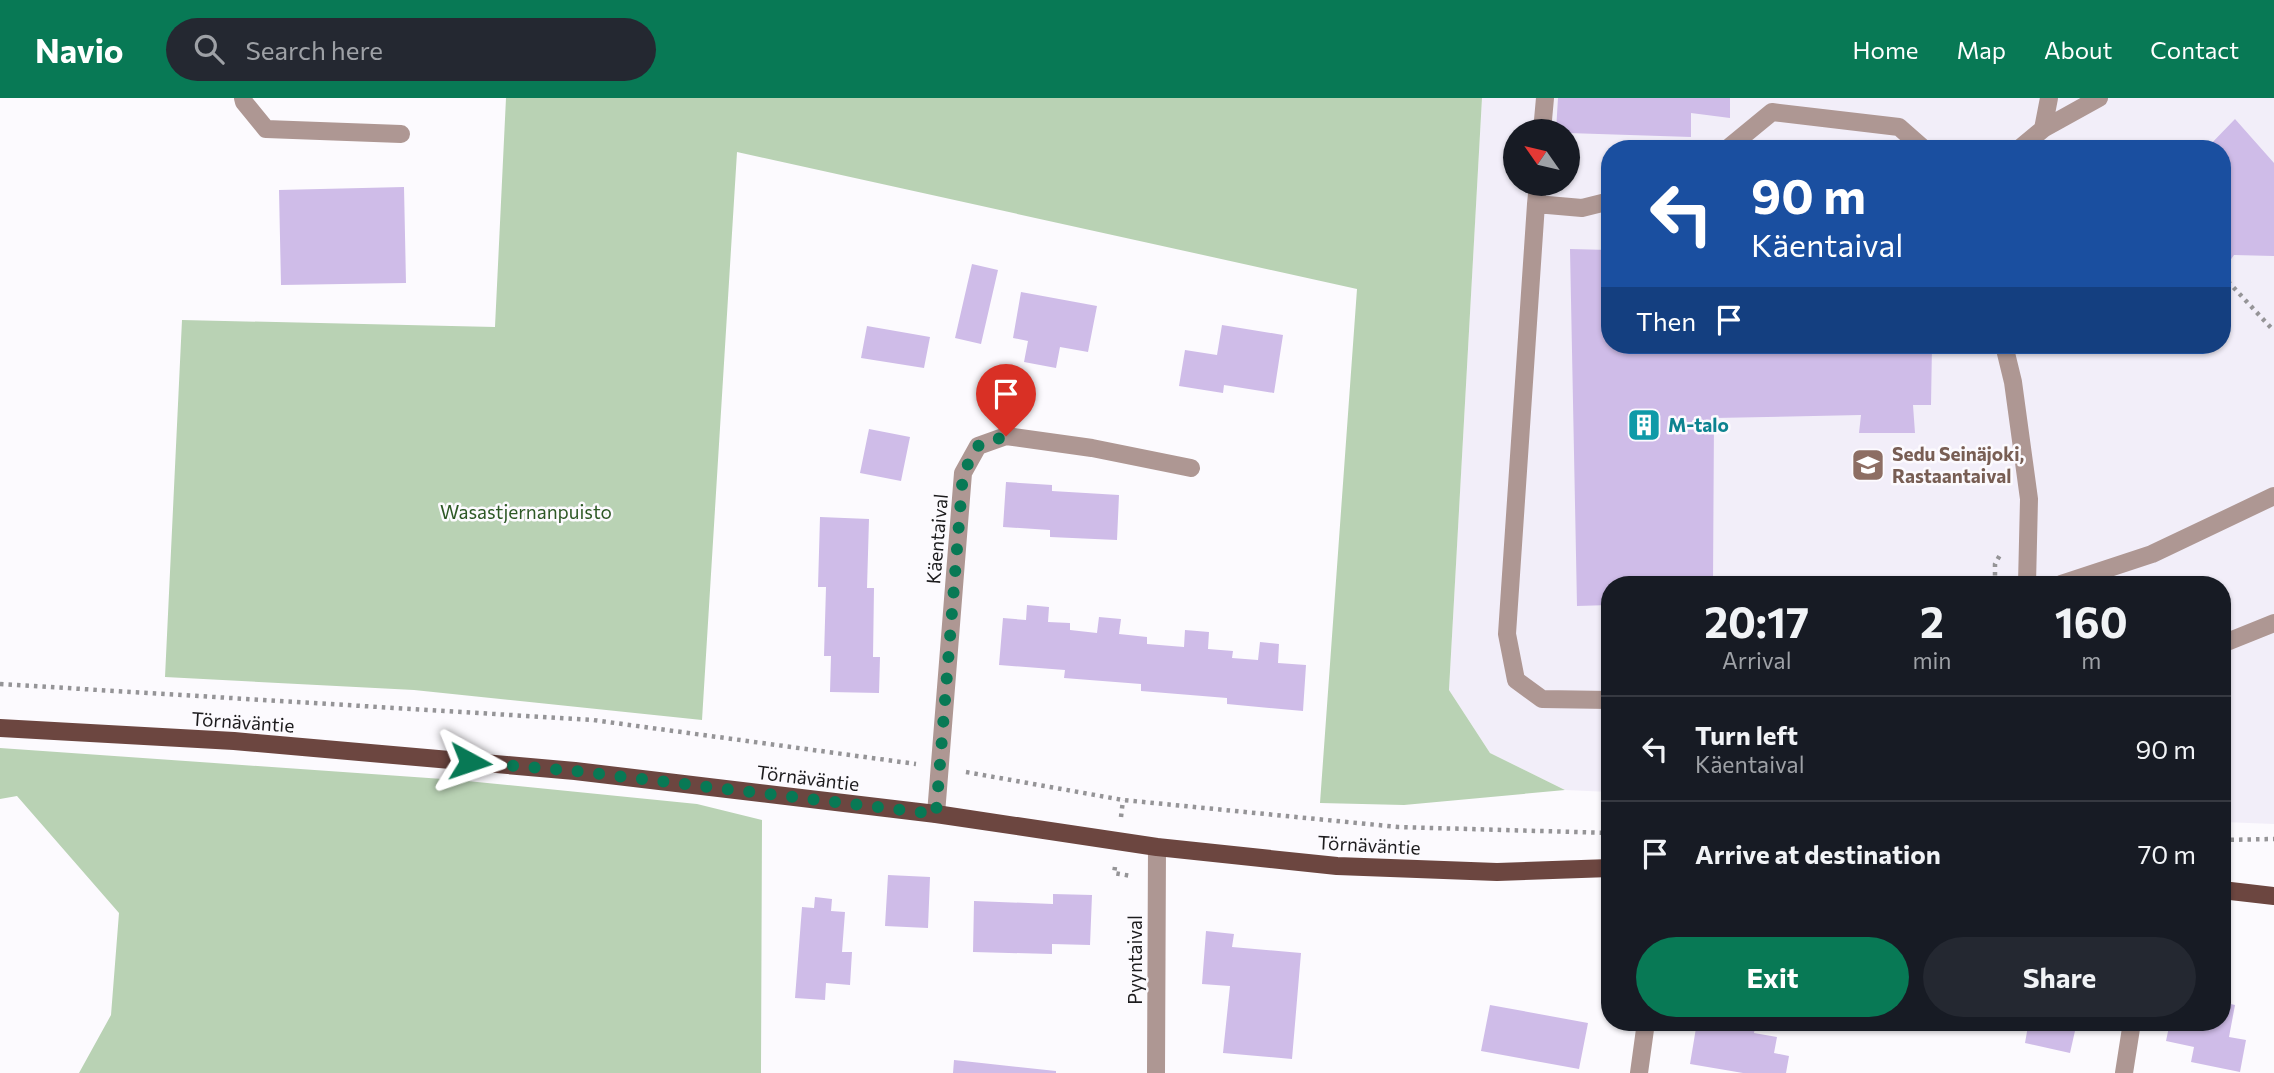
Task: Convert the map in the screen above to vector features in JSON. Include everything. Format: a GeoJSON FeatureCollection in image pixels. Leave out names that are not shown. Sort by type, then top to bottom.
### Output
{"type":"FeatureCollection","features":[{"type":"Feature","properties":{"kind":"main road","name":"Törnäväntie"},"geometry":{"type":"LineString","coordinates":[[0,728],[234,741],[575,771],[936,814],[1157,847],[1337,866],[1496,872],[1601,868]]}},
{"type":"Feature","properties":{"kind":"main road"},"geometry":{"type":"LineString","coordinates":[[2231,891],[2274,896]]}},
{"type":"Feature","properties":{"kind":"street"},"geometry":{"type":"LineString","coordinates":[[243,98],[266,129],[401,134]]}},
{"type":"Feature","properties":{"kind":"street"},"geometry":{"type":"LineString","coordinates":[[1543,119],[1545,98]]}},
{"type":"Feature","properties":{"kind":"street"},"geometry":{"type":"LineString","coordinates":[[2043,129],[2049,98]]}},
{"type":"Feature","properties":{"kind":"street"},"geometry":{"type":"LineString","coordinates":[[2030,140],[2043,129],[2099,98]]}},
{"type":"Feature","properties":{"kind":"street"},"geometry":{"type":"LineString","coordinates":[[1738,140],[1772,112],[1899,127],[1914,140]]}},
{"type":"Feature","properties":{"kind":"street"},"geometry":{"type":"LineString","coordinates":[[1537,196],[1507,634],[1516,680],[1542,699],[1601,700]]}},
{"type":"Feature","properties":{"kind":"street"},"geometry":{"type":"LineString","coordinates":[[1536,204],[1582,208],[1601,203]]}},
{"type":"Feature","properties":{"kind":"street"},"geometry":{"type":"LineString","coordinates":[[2006,354],[2013,382],[2029,499],[2027,576]]}},
{"type":"Feature","properties":{"kind":"street","name":"Käentaival"},"geometry":{"type":"LineString","coordinates":[[936,814],[963,473],[978,446],[1006,436],[1092,448],[1191,468]]}},
{"type":"Feature","properties":{"kind":"street"},"geometry":{"type":"LineString","coordinates":[[2085,576],[2152,554],[2274,496]]}},
{"type":"Feature","properties":{"kind":"street"},"geometry":{"type":"LineString","coordinates":[[2231,640],[2274,623]]}},
{"type":"Feature","properties":{"kind":"street","name":"Pyyntaival"},"geometry":{"type":"LineString","coordinates":[[1156,1073],[1157,847]]}},
{"type":"Feature","properties":{"kind":"street"},"geometry":{"type":"LineString","coordinates":[[1639,1073],[1645,1031]]}},
{"type":"Feature","properties":{"kind":"street"},"geometry":{"type":"LineString","coordinates":[[2124,1073],[2131,1031]]}},
{"type":"Feature","properties":{"kind":"path"},"geometry":{"type":"LineString","coordinates":[[2231,285],[2274,331]]}},
{"type":"Feature","properties":{"kind":"path"},"geometry":{"type":"LineString","coordinates":[[0,684],[593,720],[939,767],[1123,800],[1398,827],[1601,833]]}},
{"type":"Feature","properties":{"kind":"path"},"geometry":{"type":"LineString","coordinates":[[2231,840],[2274,839]]}},
{"type":"Feature","properties":{"kind":"shaded area","name":"Sedu Seinäjoki, Rastaantaival"},"geometry":{"type":"Polygon","coordinates":[[[1482,98],[2274,98],[2274,824],[2231,822],[2231,576],[1601,576],[1601,792],[1565,790],[1490,753],[1449,690],[1482,98]]]}},
{"type":"Feature","properties":{"kind":"green space","name":"Wasastjernanpuisto"},"geometry":{"type":"Polygon","coordinates":[[[506,98],[1482,98],[1449,690],[1490,753],[1565,790],[1404,805],[1320,803],[1357,289],[737,152],[702,720],[414,690],[165,677],[182,320],[495,327],[506,98]]]}},
{"type":"Feature","properties":{"kind":"green space"},"geometry":{"type":"Polygon","coordinates":[[[0,748],[457,780],[697,804],[762,820],[761,1073],[79,1073],[111,1015],[119,913],[17,796],[0,799],[0,748]]]}},
{"type":"Feature","properties":{"kind":"building"},"geometry":{"type":"Polygon","coordinates":[[[1558,98],[1730,98],[1730,118],[1691,113],[1691,137],[1580,133],[1580,119],[1557,119],[1558,98]]]}},
{"type":"Feature","properties":{"kind":"building"},"geometry":{"type":"Polygon","coordinates":[[[2235,119],[2274,163],[2274,256],[2234,255],[2231,259],[2231,140],[2215,140],[2235,119]]]}},
{"type":"Feature","properties":{"kind":"building"},"geometry":{"type":"Polygon","coordinates":[[[404,187],[406,283],[281,285],[279,190],[404,187]]]}},
{"type":"Feature","properties":{"kind":"building","name":"M-talo"},"geometry":{"type":"Polygon","coordinates":[[[1570,249],[1601,250],[1601,354],[1932,354],[1931,405],[1913,405],[1915,433],[1859,433],[1861,415],[1714,418],[1713,576],[1601,576],[1601,605],[1577,606],[1570,249]]]}},
{"type":"Feature","properties":{"kind":"building"},"geometry":{"type":"Polygon","coordinates":[[[972,264],[998,270],[981,344],[955,338],[972,264]]]}},
{"type":"Feature","properties":{"kind":"building"},"geometry":{"type":"Polygon","coordinates":[[[1021,292],[1097,306],[1088,352],[1060,347],[1056,368],[1024,362],[1028,341],[1013,338],[1021,292]]]}},
{"type":"Feature","properties":{"kind":"building"},"geometry":{"type":"Polygon","coordinates":[[[1222,325],[1283,335],[1274,393],[1224,385],[1223,393],[1179,386],[1185,350],[1217,355],[1222,325]]]}},
{"type":"Feature","properties":{"kind":"building"},"geometry":{"type":"Polygon","coordinates":[[[867,326],[930,337],[924,368],[861,358],[867,326]]]}},
{"type":"Feature","properties":{"kind":"building"},"geometry":{"type":"Polygon","coordinates":[[[869,429],[910,437],[901,481],[860,473],[869,429]]]}},
{"type":"Feature","properties":{"kind":"building"},"geometry":{"type":"Polygon","coordinates":[[[1006,482],[1052,485],[1052,491],[1119,495],[1117,540],[1050,537],[1050,530],[1003,527],[1006,482]]]}},
{"type":"Feature","properties":{"kind":"building"},"geometry":{"type":"Polygon","coordinates":[[[820,517],[869,519],[867,588],[874,588],[873,657],[880,657],[879,693],[830,692],[831,656],[824,656],[826,587],[818,587],[820,517]]]}},
{"type":"Feature","properties":{"kind":"building"},"geometry":{"type":"Polygon","coordinates":[[[1027,605],[1049,607],[1048,622],[1070,623],[1070,630],[1097,633],[1099,617],[1121,619],[1119,634],[1147,637],[1147,644],[1184,647],[1185,630],[1209,632],[1208,649],[1233,651],[1232,658],[1258,660],[1260,642],[1279,644],[1278,663],[1306,665],[1303,711],[1227,704],[1227,698],[1141,691],[1141,684],[1064,678],[1065,670],[999,665],[1003,618],[1026,620],[1027,605]]]}},
{"type":"Feature","properties":{"kind":"building"},"geometry":{"type":"Polygon","coordinates":[[[888,875],[930,877],[928,928],[885,926],[888,875]]]}},
{"type":"Feature","properties":{"kind":"building"},"geometry":{"type":"Polygon","coordinates":[[[1053,894],[1092,895],[1090,945],[1052,944],[1052,954],[973,952],[974,901],[1053,904],[1053,894]]]}},
{"type":"Feature","properties":{"kind":"building"},"geometry":{"type":"Polygon","coordinates":[[[815,897],[832,899],[831,911],[845,912],[842,952],[852,952],[850,985],[826,983],[825,1000],[795,998],[802,907],[814,908],[815,897]]]}},
{"type":"Feature","properties":{"kind":"building"},"geometry":{"type":"Polygon","coordinates":[[[1206,931],[1234,934],[1232,947],[1301,953],[1292,1059],[1223,1053],[1230,986],[1202,984],[1206,931]]]}},
{"type":"Feature","properties":{"kind":"building"},"geometry":{"type":"Polygon","coordinates":[[[2231,1004],[2235,1005],[2231,1026],[2231,1004]]]}},
{"type":"Feature","properties":{"kind":"building"},"geometry":{"type":"Polygon","coordinates":[[[1490,1005],[1588,1023],[1579,1069],[1481,1051],[1490,1005]]]}},
{"type":"Feature","properties":{"kind":"building"},"geometry":{"type":"Polygon","coordinates":[[[1696,1031],[1754,1031],[1777,1037],[1774,1053],[1789,1056],[1786,1073],[1743,1073],[1690,1064],[1696,1031]]]}},
{"type":"Feature","properties":{"kind":"building"},"geometry":{"type":"Polygon","coordinates":[[[2027,1031],[2075,1031],[2070,1053],[2025,1043],[2027,1031]]]}},
{"type":"Feature","properties":{"kind":"building"},"geometry":{"type":"Polygon","coordinates":[[[2168,1031],[2230,1031],[2229,1037],[2246,1040],[2240,1072],[2191,1062],[2194,1047],[2166,1041],[2168,1031]]]}},
{"type":"Feature","properties":{"kind":"building"},"geometry":{"type":"Polygon","coordinates":[[[954,1060],[1056,1071],[1056,1073],[953,1073],[954,1060]]]}},
{"type":"Feature","properties":{"kind":"place","name":"M-talo"},"geometry":{"type":"Point","coordinates":[1644,425]}},
{"type":"Feature","properties":{"kind":"place","name":"Sedu Seinäjoki, Rastaantaival"},"geometry":{"type":"Point","coordinates":[1868,465]}},
{"type":"Feature","properties":{"kind":"route"},"geometry":{"type":"LineString","coordinates":[[470,762],[575,771],[936,814],[963,473],[978,446],[1006,436]]}}]}
